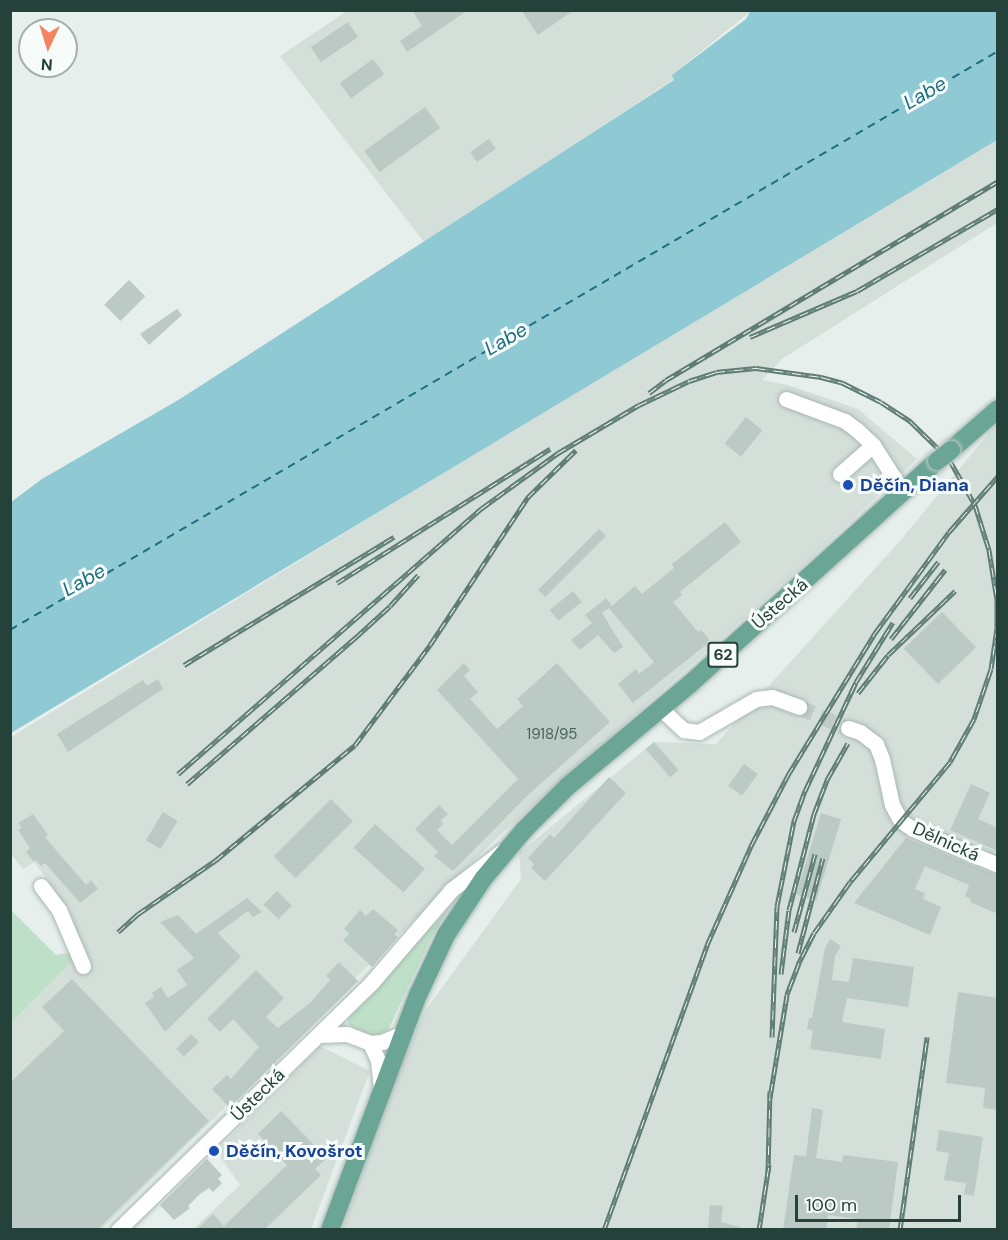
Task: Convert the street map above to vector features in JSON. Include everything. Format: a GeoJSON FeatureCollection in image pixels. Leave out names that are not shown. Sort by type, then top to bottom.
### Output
{"type":"FeatureCollection","features":[{"type":"Feature","properties":{"kind":"main road","name":"Ústecká"},"geometry":{"type":"LineString","coordinates":[[381,1090],[446,935],[483,879],[509,847],[567,786],[810,578],[998,409]]}},
{"type":"Feature","properties":{"kind":"main road","name":"62"},"geometry":{"type":"LineString","coordinates":[[330,1230],[381,1090]]}},
{"type":"Feature","properties":{"kind":"street"},"geometry":{"type":"LineString","coordinates":[[786,399],[845,421],[873,445],[903,492]]}},
{"type":"Feature","properties":{"kind":"street"},"geometry":{"type":"LineString","coordinates":[[840,474],[873,445]]}},
{"type":"Feature","properties":{"kind":"street"},"geometry":{"type":"LineString","coordinates":[[660,708],[684,730],[699,732],[756,699],[772,697],[799,707]]}},
{"type":"Feature","properties":{"kind":"street","name":"Dělnická"},"geometry":{"type":"LineString","coordinates":[[848,728],[860,732],[876,744],[882,759],[892,805],[901,821],[913,829],[998,865]]}},
{"type":"Feature","properties":{"kind":"street","name":"Ústecká"},"geometry":{"type":"LineString","coordinates":[[118,1230],[372,982],[451,890],[464,878],[509,847]]}},
{"type":"Feature","properties":{"kind":"street"},"geometry":{"type":"LineString","coordinates":[[41,886],[59,910],[83,966]]}},
{"type":"Feature","properties":{"kind":"street"},"geometry":{"type":"LineString","coordinates":[[319,1035],[347,1034],[370,1043],[382,1042],[403,1033]]}},
{"type":"Feature","properties":{"kind":"street"},"geometry":{"type":"LineString","coordinates":[[370,1043],[378,1060],[381,1090]]}},
{"type":"Feature","properties":{"kind":"shaded area"},"geometry":{"type":"Polygon","coordinates":[[[347,11],[751,11],[672,75],[674,79],[424,242],[280,56],[347,11]]]}},
{"type":"Feature","properties":{"kind":"shaded area"},"geometry":{"type":"Polygon","coordinates":[[[997,140],[997,223],[782,359],[762,380],[788,385],[858,409],[917,459],[808,561],[499,836],[102,1229],[11,1230],[11,1023],[82,951],[70,910],[34,862],[23,869],[11,854],[11,737],[564,399],[997,140]]]}},
{"type":"Feature","properties":{"kind":"shaded area"},"geometry":{"type":"Polygon","coordinates":[[[997,423],[997,1229],[342,1230],[392,1087],[425,1011],[521,879],[519,853],[654,742],[716,744],[900,541],[997,423]]]}},
{"type":"Feature","properties":{"kind":"shaded area"},"geometry":{"type":"Polygon","coordinates":[[[320,1046],[370,1071],[311,1229],[192,1230],[240,1185],[216,1151],[320,1046]]]}},
{"type":"Feature","properties":{"kind":"green space"},"geometry":{"type":"Polygon","coordinates":[[[450,907],[430,940],[388,1030],[374,1036],[351,1027],[348,1023],[349,1016],[450,907]]]}},
{"type":"Feature","properties":{"kind":"green space"},"geometry":{"type":"Polygon","coordinates":[[[11,910],[56,955],[82,951],[11,1023],[11,910]]]}},
{"type":"Feature","properties":{"kind":"water","name":"Labe"},"geometry":{"type":"Polygon","coordinates":[[[751,10],[997,11],[997,140],[11,733],[11,502],[42,479],[180,399],[674,80],[672,75],[746,19],[751,10]]]}},
{"type":"Feature","properties":{"kind":"building"},"geometry":{"type":"Polygon","coordinates":[[[412,10],[468,10],[407,52],[400,41],[422,26],[412,10]]]}},
{"type":"Feature","properties":{"kind":"building"},"geometry":{"type":"Polygon","coordinates":[[[521,10],[574,10],[538,35],[521,10]]]}},
{"type":"Feature","properties":{"kind":"building"},"geometry":{"type":"Polygon","coordinates":[[[348,22],[358,37],[321,62],[311,47],[348,22]]]}},
{"type":"Feature","properties":{"kind":"building"},"geometry":{"type":"Polygon","coordinates":[[[373,59],[384,74],[351,98],[340,83],[373,59]]]}},
{"type":"Feature","properties":{"kind":"building"},"geometry":{"type":"Polygon","coordinates":[[[425,107],[440,128],[380,172],[364,151],[425,107]]]}},
{"type":"Feature","properties":{"kind":"building"},"geometry":{"type":"Polygon","coordinates":[[[489,139],[496,149],[477,162],[470,152],[489,139]]]}},
{"type":"Feature","properties":{"kind":"building"},"geometry":{"type":"Polygon","coordinates":[[[129,280],[145,296],[121,321],[104,305],[129,280]]]}},
{"type":"Feature","properties":{"kind":"building"},"geometry":{"type":"Polygon","coordinates":[[[177,309],[182,315],[149,345],[140,334],[177,309]]]}},
{"type":"Feature","properties":{"kind":"building"},"geometry":{"type":"Polygon","coordinates":[[[746,417],[762,430],[741,457],[725,443],[746,417]]]}},
{"type":"Feature","properties":{"kind":"building"},"geometry":{"type":"Polygon","coordinates":[[[725,522],[741,542],[680,592],[682,595],[673,602],[698,632],[701,630],[709,639],[707,644],[633,703],[618,684],[636,669],[639,674],[654,662],[609,608],[602,613],[623,647],[614,653],[598,635],[580,650],[571,640],[592,623],[585,615],[606,598],[612,606],[635,586],[642,594],[674,568],[672,564],[725,522]]]}},
{"type":"Feature","properties":{"kind":"building"},"geometry":{"type":"Polygon","coordinates":[[[599,529],[606,536],[545,597],[538,590],[599,529]]]}},
{"type":"Feature","properties":{"kind":"building"},"geometry":{"type":"Polygon","coordinates":[[[573,591],[582,602],[558,621],[550,610],[573,591]]]}},
{"type":"Feature","properties":{"kind":"building"},"geometry":{"type":"Polygon","coordinates":[[[942,612],[976,647],[938,684],[904,649],[942,612]]]}},
{"type":"Feature","properties":{"kind":"building"},"geometry":{"type":"Polygon","coordinates":[[[464,663],[470,670],[464,676],[478,692],[470,699],[497,729],[523,706],[517,699],[557,663],[610,722],[527,796],[453,871],[434,856],[438,852],[415,829],[439,805],[448,814],[441,820],[443,824],[437,830],[452,845],[518,779],[437,690],[464,663]]]}},
{"type":"Feature","properties":{"kind":"building"},"geometry":{"type":"Polygon","coordinates":[[[158,679],[163,689],[68,752],[57,734],[143,680],[147,686],[158,679]]]}},
{"type":"Feature","properties":{"kind":"building"},"geometry":{"type":"Polygon","coordinates":[[[654,742],[678,770],[670,777],[646,749],[654,742]]]}},
{"type":"Feature","properties":{"kind":"building"},"geometry":{"type":"Polygon","coordinates":[[[744,764],[758,774],[742,796],[728,786],[744,764]]]}},
{"type":"Feature","properties":{"kind":"building"},"geometry":{"type":"Polygon","coordinates":[[[609,777],[626,793],[545,881],[531,868],[534,864],[528,858],[550,834],[554,838],[609,777]]]}},
{"type":"Feature","properties":{"kind":"building"},"geometry":{"type":"Polygon","coordinates":[[[971,784],[990,793],[978,819],[998,828],[998,851],[950,830],[971,784]]]}},
{"type":"Feature","properties":{"kind":"building"},"geometry":{"type":"Polygon","coordinates":[[[331,799],[353,821],[296,878],[274,856],[331,799]]]}},
{"type":"Feature","properties":{"kind":"building"},"geometry":{"type":"Polygon","coordinates":[[[163,812],[178,821],[161,849],[146,840],[163,812]]]}},
{"type":"Feature","properties":{"kind":"building"},"geometry":{"type":"Polygon","coordinates":[[[821,813],[841,819],[816,900],[796,894],[821,813]]]}},
{"type":"Feature","properties":{"kind":"building"},"geometry":{"type":"Polygon","coordinates":[[[33,814],[48,835],[45,837],[86,885],[91,880],[98,889],[80,903],[45,863],[41,866],[36,860],[34,862],[26,852],[30,848],[18,830],[22,828],[18,823],[33,814]]]}},
{"type":"Feature","properties":{"kind":"building"},"geometry":{"type":"Polygon","coordinates":[[[375,824],[425,869],[403,893],[354,848],[375,824]]]}},
{"type":"Feature","properties":{"kind":"building"},"geometry":{"type":"Polygon","coordinates":[[[906,838],[998,876],[998,914],[970,902],[971,899],[965,896],[969,885],[925,866],[915,889],[925,893],[923,899],[941,907],[930,935],[854,903],[906,838]]]}},
{"type":"Feature","properties":{"kind":"building"},"geometry":{"type":"Polygon","coordinates":[[[277,891],[292,906],[278,919],[264,904],[277,891]]]}},
{"type":"Feature","properties":{"kind":"building"},"geometry":{"type":"Polygon","coordinates":[[[247,898],[262,912],[253,917],[248,911],[218,933],[241,957],[165,1032],[145,1003],[154,997],[152,993],[161,987],[168,998],[187,985],[177,970],[194,958],[160,922],[178,915],[196,934],[247,898]]]}},
{"type":"Feature","properties":{"kind":"building"},"geometry":{"type":"Polygon","coordinates":[[[373,909],[398,930],[394,935],[398,937],[372,967],[343,940],[349,934],[344,929],[360,910],[366,916],[373,909]]]}},
{"type":"Feature","properties":{"kind":"building"},"geometry":{"type":"Polygon","coordinates":[[[830,939],[841,946],[835,956],[832,980],[849,982],[853,958],[914,967],[908,1007],[847,998],[842,1022],[885,1029],[881,1059],[810,1049],[813,1030],[807,1029],[809,1018],[812,1018],[825,948],[830,939]]]}},
{"type":"Feature","properties":{"kind":"building"},"geometry":{"type":"Polygon","coordinates":[[[339,962],[358,981],[231,1106],[228,1106],[212,1089],[227,1075],[231,1079],[259,1047],[233,1019],[220,1032],[207,1019],[256,970],[284,998],[266,1017],[278,1028],[310,1003],[330,980],[326,976],[339,962]]]}},
{"type":"Feature","properties":{"kind":"building"},"geometry":{"type":"Polygon","coordinates":[[[72,979],[209,1121],[97,1230],[10,1230],[10,1083],[64,1031],[42,1007],[72,979]]]}},
{"type":"Feature","properties":{"kind":"building"},"geometry":{"type":"Polygon","coordinates":[[[958,992],[998,998],[998,1110],[983,1108],[985,1088],[946,1083],[958,992]]]}},
{"type":"Feature","properties":{"kind":"building"},"geometry":{"type":"Polygon","coordinates":[[[191,1034],[199,1042],[184,1057],[176,1049],[191,1034]]]}},
{"type":"Feature","properties":{"kind":"building"},"geometry":{"type":"Polygon","coordinates":[[[812,1108],[823,1110],[816,1158],[842,1162],[843,1155],[898,1162],[889,1230],[856,1230],[858,1219],[828,1215],[826,1230],[783,1230],[794,1155],[806,1156],[812,1108]]]}},
{"type":"Feature","properties":{"kind":"building"},"geometry":{"type":"Polygon","coordinates":[[[281,1111],[327,1158],[315,1169],[321,1175],[264,1230],[196,1230],[213,1214],[224,1226],[287,1165],[258,1134],[281,1111]]]}},
{"type":"Feature","properties":{"kind":"building"},"geometry":{"type":"Polygon","coordinates":[[[939,1130],[983,1137],[974,1196],[964,1194],[966,1183],[944,1180],[949,1153],[936,1151],[939,1130]]]}},
{"type":"Feature","properties":{"kind":"building"},"geometry":{"type":"Polygon","coordinates":[[[207,1159],[222,1175],[218,1179],[222,1183],[213,1192],[209,1188],[200,1194],[188,1206],[190,1208],[174,1220],[160,1205],[207,1159]]]}},
{"type":"Feature","properties":{"kind":"building"},"geometry":{"type":"Polygon","coordinates":[[[710,1205],[723,1206],[721,1222],[740,1227],[740,1230],[708,1230],[710,1205]]]}},
{"type":"Feature","properties":{"kind":"ferry route"},"geometry":{"type":"LineString","coordinates":[[10,630],[998,51]]}},
{"type":"Feature","properties":{"kind":"tunnel"},"geometry":{"type":"LineString","coordinates":[[799,707],[848,728]]}},
{"type":"Feature","properties":{"kind":"railway"},"geometry":{"type":"LineString","coordinates":[[649,393],[666,380],[998,181]]}},
{"type":"Feature","properties":{"kind":"railway"},"geometry":{"type":"LineString","coordinates":[[750,337],[857,291],[998,209]]}},
{"type":"Feature","properties":{"kind":"railway"},"geometry":{"type":"LineString","coordinates":[[178,774],[482,508],[558,453],[639,405],[689,381],[716,372],[756,368],[821,377],[843,383],[881,402],[910,421],[949,459],[975,505],[989,550],[997,600],[997,628],[991,669],[974,719],[950,762],[850,882],[814,933],[787,995],[770,1098]]}},
{"type":"Feature","properties":{"kind":"railway"},"geometry":{"type":"LineString","coordinates":[[337,583],[550,449]]}},
{"type":"Feature","properties":{"kind":"railway"},"geometry":{"type":"LineString","coordinates":[[118,932],[138,914],[216,860],[355,745],[430,645],[528,497],[576,450]]}},
{"type":"Feature","properties":{"kind":"railway"},"geometry":{"type":"LineString","coordinates":[[604,1230],[707,945],[752,844],[788,775],[875,633],[949,532],[998,476]]}},
{"type":"Feature","properties":{"kind":"railway"},"geometry":{"type":"LineString","coordinates":[[184,665],[394,537]]}},
{"type":"Feature","properties":{"kind":"railway"},"geometry":{"type":"LineString","coordinates":[[910,598],[938,562]]}},
{"type":"Feature","properties":{"kind":"railway"},"geometry":{"type":"LineString","coordinates":[[891,639],[945,570]]}},
{"type":"Feature","properties":{"kind":"railway"},"geometry":{"type":"LineString","coordinates":[[187,784],[355,638],[390,606],[418,575]]}},
{"type":"Feature","properties":{"kind":"railway"},"geometry":{"type":"LineString","coordinates":[[858,693],[888,655],[955,591]]}},
{"type":"Feature","properties":{"kind":"railway"},"geometry":{"type":"LineString","coordinates":[[772,1037],[777,906],[794,821],[805,791],[856,682],[893,622]]}},
{"type":"Feature","properties":{"kind":"railway"},"geometry":{"type":"LineString","coordinates":[[781,974],[789,910],[814,814],[828,778],[848,743]]}},
{"type":"Feature","properties":{"kind":"railway"},"geometry":{"type":"LineString","coordinates":[[794,932],[815,854]]}},
{"type":"Feature","properties":{"kind":"railway"},"geometry":{"type":"LineString","coordinates":[[798,953],[823,858]]}},
{"type":"Feature","properties":{"kind":"railway"},"geometry":{"type":"LineString","coordinates":[[900,1230],[927,1037]]}},
{"type":"Feature","properties":{"kind":"railway"},"geometry":{"type":"LineString","coordinates":[[768,1172],[770,1091]]}},
{"type":"Feature","properties":{"kind":"railway"},"geometry":{"type":"LineString","coordinates":[[759,1230],[769,1165]]}},
{"type":"Feature","properties":{"kind":"place","name":"Děčín, Diana"},"geometry":{"type":"Point","coordinates":[848,485]}},
{"type":"Feature","properties":{"kind":"place","name":"Děčín, Kovošrot"},"geometry":{"type":"Point","coordinates":[214,1151]}}]}
